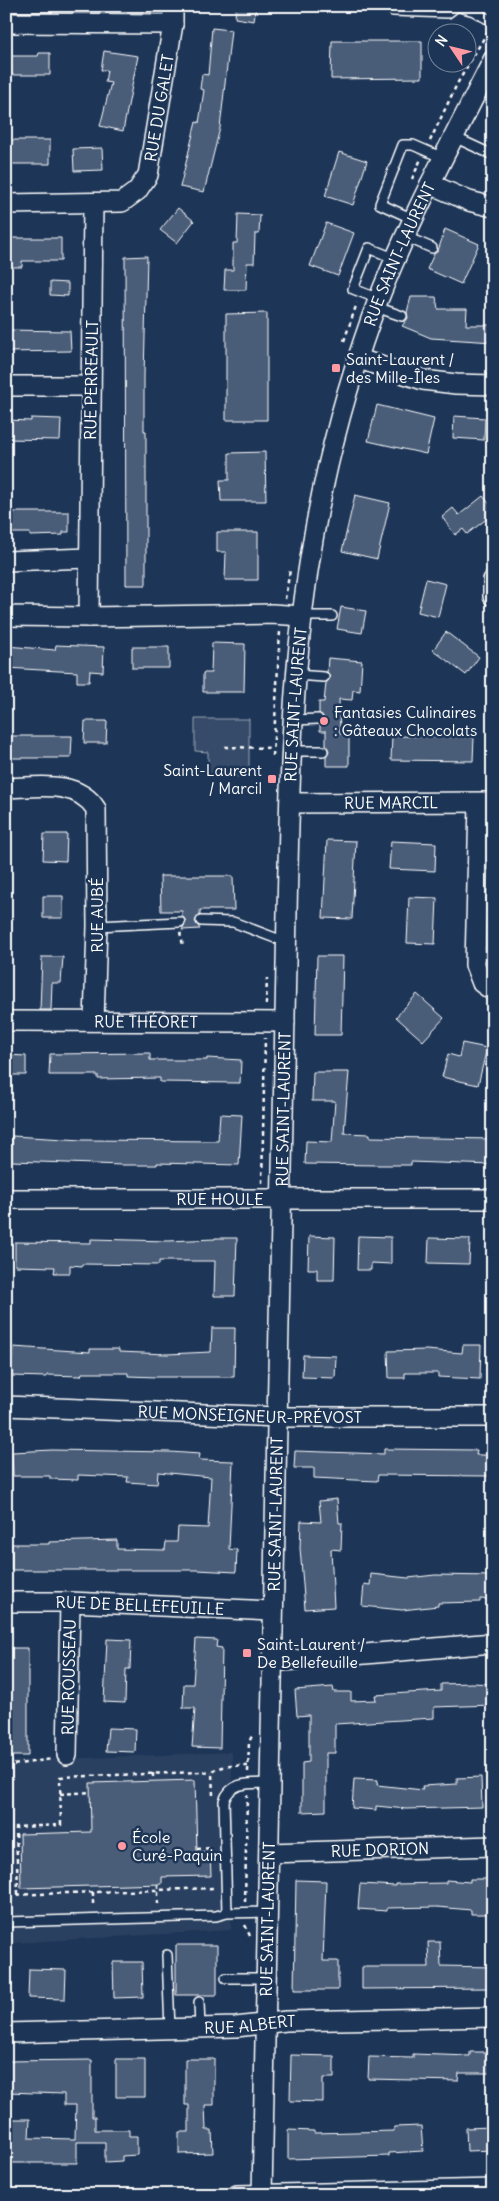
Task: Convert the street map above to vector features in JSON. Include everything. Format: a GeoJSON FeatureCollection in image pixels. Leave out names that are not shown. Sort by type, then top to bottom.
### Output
{"type":"FeatureCollection","features":[{"type":"Feature","properties":{"kind":"street"},"geometry":{"type":"LineString","coordinates":[[6,23],[173,15]]}},
{"type":"Feature","properties":{"kind":"street","name":"RUE DU GALET"},"geometry":{"type":"LineString","coordinates":[[6,204],[122,202],[136,192],[148,175],[173,15]]}},
{"type":"Feature","properties":{"kind":"street","name":"RUE SAINT-LAURENT"},"geometry":{"type":"LineString","coordinates":[[262,2194],[290,803],[296,675],[302,616],[314,538],[329,466],[377,303],[413,219],[493,60]]}},
{"type":"Feature","properties":{"kind":"street"},"geometry":{"type":"LineString","coordinates":[[430,184],[468,202],[493,207]]}},
{"type":"Feature","properties":{"kind":"street","name":"RUE PERREAULT"},"geometry":{"type":"LineString","coordinates":[[89,617],[93,203]]}},
{"type":"Feature","properties":{"kind":"street"},"geometry":{"type":"LineString","coordinates":[[359,359],[423,380],[456,384],[493,385]]}},
{"type":"Feature","properties":{"kind":"street"},"geometry":{"type":"LineString","coordinates":[[6,386],[91,386]]}},
{"type":"Feature","properties":{"kind":"street"},"geometry":{"type":"LineString","coordinates":[[6,561],[89,558]]}},
{"type":"Feature","properties":{"kind":"street"},"geometry":{"type":"LineString","coordinates":[[493,580],[493,596]]}},
{"type":"Feature","properties":{"kind":"street"},"geometry":{"type":"LineString","coordinates":[[6,616],[89,617],[272,614],[302,616]]}},
{"type":"Feature","properties":{"kind":"street","name":"RUE AUBÉ"},"geometry":{"type":"LineString","coordinates":[[6,788],[55,786],[71,789],[89,798],[96,809],[98,926],[94,1021]]}},
{"type":"Feature","properties":{"kind":"street"},"geometry":{"type":"LineString","coordinates":[[486,802],[475,965],[482,983],[493,991]]}},
{"type":"Feature","properties":{"kind":"street","name":"RUE MARCIL"},"geometry":{"type":"LineString","coordinates":[[290,803],[486,802]]}},
{"type":"Feature","properties":{"kind":"street","name":"RUE THÉORET"},"geometry":{"type":"LineString","coordinates":[[6,1021],[286,1022]]}},
{"type":"Feature","properties":{"kind":"street","name":"RUE HOULE"},"geometry":{"type":"LineString","coordinates":[[6,1199],[493,1199]]}},
{"type":"Feature","properties":{"kind":"street","name":"RUE MONSEIGNEUR-PRÉVOST"},"geometry":{"type":"LineString","coordinates":[[6,1406],[278,1417],[493,1416]]}},
{"type":"Feature","properties":{"kind":"street","name":"RUE DE BELLEFEUILLE"},"geometry":{"type":"LineString","coordinates":[[6,1602],[70,1602],[273,1611]]}},
{"type":"Feature","properties":{"kind":"street","name":"RUE ROUSSEAU"},"geometry":{"type":"LineString","coordinates":[[67,1754],[70,1602]]}},
{"type":"Feature","properties":{"kind":"street"},"geometry":{"type":"LineString","coordinates":[[272,1662],[493,1643]]}},
{"type":"Feature","properties":{"kind":"street","name":"RUE DORION"},"geometry":{"type":"LineString","coordinates":[[269,1853],[493,1846]]}},
{"type":"Feature","properties":{"kind":"street","name":"RUE ALBERT"},"geometry":{"type":"LineString","coordinates":[[6,2033],[200,2028],[286,2021],[493,2016]]}},
{"type":"Feature","properties":{"kind":"street"},"geometry":{"type":"LineString","coordinates":[[236,2195],[493,2189]]}},
{"type":"Feature","properties":{"kind":"lane"},"geometry":{"type":"LineString","coordinates":[[393,6],[393,11],[448,13],[456,7],[474,11],[491,26]]}},
{"type":"Feature","properties":{"kind":"lane"},"geometry":{"type":"LineString","coordinates":[[454,137],[493,155]]}},
{"type":"Feature","properties":{"kind":"lane"},"geometry":{"type":"LineString","coordinates":[[413,219],[380,204],[402,145],[413,145],[443,158]]}},
{"type":"Feature","properties":{"kind":"lane"},"geometry":{"type":"LineString","coordinates":[[406,236],[432,248]]}},
{"type":"Feature","properties":{"kind":"lane"},"geometry":{"type":"LineString","coordinates":[[396,259],[369,248],[353,289],[402,316]]}},
{"type":"Feature","properties":{"kind":"lane"},"geometry":{"type":"LineString","coordinates":[[302,616],[332,616]]}},
{"type":"Feature","properties":{"kind":"lane"},"geometry":{"type":"LineString","coordinates":[[296,675],[324,677]]}},
{"type":"Feature","properties":{"kind":"lane"},"geometry":{"type":"LineString","coordinates":[[294,720],[318,719]]}},
{"type":"Feature","properties":{"kind":"lane"},"geometry":{"type":"LineString","coordinates":[[292,751],[323,751]]}},
{"type":"Feature","properties":{"kind":"lane"},"geometry":{"type":"LineString","coordinates":[[201,921],[233,922],[275,938],[287,940]]}},
{"type":"Feature","properties":{"kind":"lane"},"geometry":{"type":"LineString","coordinates":[[98,926],[180,922]]}},
{"type":"Feature","properties":{"kind":"lane"},"geometry":{"type":"LineString","coordinates":[[227,1913],[225,1796],[240,1784],[270,1783]]}},
{"type":"Feature","properties":{"kind":"lane"},"geometry":{"type":"LineString","coordinates":[[6,1922],[216,1916],[227,1913],[268,1912]]}},
{"type":"Feature","properties":{"kind":"lane"},"geometry":{"type":"LineString","coordinates":[[167,1955],[170,2029]]}},
{"type":"Feature","properties":{"kind":"lane"},"geometry":{"type":"LineString","coordinates":[[226,1978],[266,1978]]}},
{"type":"Feature","properties":{"kind":"lane"},"geometry":{"type":"LineString","coordinates":[[198,2002],[200,2028]]}},
{"type":"Feature","properties":{"kind":"path"},"geometry":{"type":"LineString","coordinates":[[430,140],[457,84],[491,26]]}},
{"type":"Feature","properties":{"kind":"path"},"geometry":{"type":"LineString","coordinates":[[225,748],[273,748]]}},
{"type":"Feature","properties":{"kind":"path"},"geometry":{"type":"LineString","coordinates":[[180,938],[183,945]]}},
{"type":"Feature","properties":{"kind":"path","name":"RUE SAINT-LAURENT"},"geometry":{"type":"LineString","coordinates":[[262,1184],[265,1039]]}},
{"type":"Feature","properties":{"kind":"path"},"geometry":{"type":"LineString","coordinates":[[248,1770],[248,1747],[251,1736]]}},
{"type":"Feature","properties":{"kind":"path"},"geometry":{"type":"LineString","coordinates":[[6,1766],[60,1758],[67,1754]]}},
{"type":"Feature","properties":{"kind":"path"},"geometry":{"type":"LineString","coordinates":[[18,1895],[16,1827],[61,1825],[60,1777],[153,1773],[212,1773]]}},
{"type":"Feature","properties":{"kind":"path"},"geometry":{"type":"LineString","coordinates":[[153,1773],[153,1781]]}},
{"type":"Feature","properties":{"kind":"path"},"geometry":{"type":"LineString","coordinates":[[60,1794],[90,1792]]}},
{"type":"Feature","properties":{"kind":"path","name":"RUE SAINT-LAURENT"},"geometry":{"type":"LineString","coordinates":[[246,1899],[247,1796]]}},
{"type":"Feature","properties":{"kind":"path"},"geometry":{"type":"LineString","coordinates":[[197,1849],[214,1848]]}},
{"type":"Feature","properties":{"kind":"path"},"geometry":{"type":"LineString","coordinates":[[158,1884],[158,1892]]}},
{"type":"Feature","properties":{"kind":"path"},"geometry":{"type":"LineString","coordinates":[[9,1895],[158,1892],[216,1888]]}},
{"type":"Feature","properties":{"kind":"path"},"geometry":{"type":"LineString","coordinates":[[92,1898],[93,1892]]}},
{"type":"Feature","properties":{"kind":"path","name":"RUE SAINT-LAURENT"},"geometry":{"type":"LineString","coordinates":[[245,1922],[252,1939]]}},
{"type":"Feature","properties":{"kind":"shaded area"},"geometry":{"type":"Polygon","coordinates":[[[195,719],[249,719],[249,777],[208,776],[208,752],[195,751],[195,719]]]}},
{"type":"Feature","properties":{"kind":"shaded area","name":"École Curé-Paquin"},"geometry":{"type":"Polygon","coordinates":[[[232,1752],[231,1930],[12,1943],[12,1761],[232,1752]]]}},
{"type":"Feature","properties":{"kind":"shaded area"},"geometry":{"type":"Polygon","coordinates":[[[6,1761],[12,1761],[12,1943],[6,1943],[6,1761]]]}},
{"type":"Feature","properties":{"kind":"building"},"geometry":{"type":"Polygon","coordinates":[[[236,6],[256,6],[254,21],[235,18],[236,6]]]}},
{"type":"Feature","properties":{"kind":"building"},"geometry":{"type":"Polygon","coordinates":[[[212,28],[231,30],[220,128],[204,192],[180,187],[196,122],[199,123],[204,90],[200,89],[202,74],[208,75],[212,28]]]}},
{"type":"Feature","properties":{"kind":"building"},"geometry":{"type":"Polygon","coordinates":[[[332,41],[422,41],[422,78],[331,79],[332,41]]]}},
{"type":"Feature","properties":{"kind":"building"},"geometry":{"type":"Polygon","coordinates":[[[104,51],[138,56],[123,131],[100,126],[111,83],[105,82],[107,70],[101,70],[104,51]]]}},
{"type":"Feature","properties":{"kind":"building"},"geometry":{"type":"Polygon","coordinates":[[[39,53],[50,53],[50,75],[6,75],[6,56],[38,56],[39,53]]]}},
{"type":"Feature","properties":{"kind":"building"},"geometry":{"type":"Polygon","coordinates":[[[10,140],[50,140],[50,164],[10,164],[10,140]]]}},
{"type":"Feature","properties":{"kind":"building"},"geometry":{"type":"Polygon","coordinates":[[[102,148],[103,170],[74,171],[73,149],[102,148]]]}},
{"type":"Feature","properties":{"kind":"building"},"geometry":{"type":"Polygon","coordinates":[[[339,152],[367,161],[353,205],[325,196],[339,152]]]}},
{"type":"Feature","properties":{"kind":"building"},"geometry":{"type":"Polygon","coordinates":[[[178,208],[194,221],[177,243],[160,230],[178,208]]]}},
{"type":"Feature","properties":{"kind":"building"},"geometry":{"type":"Polygon","coordinates":[[[238,214],[260,215],[259,234],[255,234],[254,263],[247,263],[246,290],[224,290],[225,270],[233,270],[233,243],[237,243],[238,214]]]}},
{"type":"Feature","properties":{"kind":"building"},"geometry":{"type":"Polygon","coordinates":[[[326,223],[354,233],[338,276],[310,266],[326,223]]]}},
{"type":"Feature","properties":{"kind":"building"},"geometry":{"type":"Polygon","coordinates":[[[445,229],[479,244],[461,284],[427,269],[434,254],[438,251],[445,229]]]}},
{"type":"Feature","properties":{"kind":"building"},"geometry":{"type":"Polygon","coordinates":[[[6,238],[61,238],[61,261],[22,261],[22,267],[6,267],[6,238]]]}},
{"type":"Feature","properties":{"kind":"building"},"geometry":{"type":"Polygon","coordinates":[[[147,256],[144,376],[146,585],[126,585],[125,257],[147,256]]]}},
{"type":"Feature","properties":{"kind":"building"},"geometry":{"type":"Polygon","coordinates":[[[50,282],[68,283],[68,296],[50,295],[50,282]]]}},
{"type":"Feature","properties":{"kind":"building"},"geometry":{"type":"Polygon","coordinates":[[[411,297],[436,297],[438,309],[467,309],[466,325],[493,325],[493,342],[431,338],[402,326],[408,318],[407,312],[411,297]]]}},
{"type":"Feature","properties":{"kind":"building"},"geometry":{"type":"Polygon","coordinates":[[[267,313],[267,420],[226,420],[226,314],[267,313]]]}},
{"type":"Feature","properties":{"kind":"building"},"geometry":{"type":"Polygon","coordinates":[[[6,330],[70,331],[71,351],[6,352],[6,330]]]}},
{"type":"Feature","properties":{"kind":"building"},"geometry":{"type":"Polygon","coordinates":[[[377,405],[434,419],[426,454],[368,441],[377,405]]]}},
{"type":"Feature","properties":{"kind":"building"},"geometry":{"type":"Polygon","coordinates":[[[454,416],[485,418],[484,440],[453,438],[454,416]]]}},
{"type":"Feature","properties":{"kind":"building"},"geometry":{"type":"Polygon","coordinates":[[[31,418],[61,419],[60,440],[6,439],[6,420],[31,421],[31,418]]]}},
{"type":"Feature","properties":{"kind":"building"},"geometry":{"type":"Polygon","coordinates":[[[265,452],[266,501],[221,501],[220,480],[229,480],[229,453],[265,452]]]}},
{"type":"Feature","properties":{"kind":"building"},"geometry":{"type":"Polygon","coordinates":[[[355,495],[390,503],[377,559],[342,551],[355,495]]]}},
{"type":"Feature","properties":{"kind":"building"},"geometry":{"type":"Polygon","coordinates":[[[483,496],[493,508],[493,514],[467,534],[463,529],[455,535],[442,517],[453,508],[459,515],[483,496]]]}},
{"type":"Feature","properties":{"kind":"building"},"geometry":{"type":"Polygon","coordinates":[[[6,512],[69,512],[69,532],[63,532],[63,535],[30,536],[30,533],[6,533],[6,512]]]}},
{"type":"Feature","properties":{"kind":"building"},"geometry":{"type":"Polygon","coordinates":[[[217,532],[258,532],[258,580],[225,580],[226,552],[217,552],[217,532]]]}},
{"type":"Feature","properties":{"kind":"building"},"geometry":{"type":"Polygon","coordinates":[[[426,579],[446,584],[438,617],[418,612],[426,579]]]}},
{"type":"Feature","properties":{"kind":"building"},"geometry":{"type":"Polygon","coordinates":[[[341,607],[366,611],[362,633],[337,629],[341,607]]]}},
{"type":"Feature","properties":{"kind":"building"},"geometry":{"type":"Polygon","coordinates":[[[446,632],[479,657],[466,675],[433,650],[446,632]]]}},
{"type":"Feature","properties":{"kind":"building"},"geometry":{"type":"Polygon","coordinates":[[[212,643],[245,644],[244,692],[203,692],[203,673],[211,673],[212,643]]]}},
{"type":"Feature","properties":{"kind":"building"},"geometry":{"type":"Polygon","coordinates":[[[56,645],[104,647],[103,672],[90,671],[89,682],[77,682],[77,672],[6,668],[6,646],[55,650],[56,645]]]}},
{"type":"Feature","properties":{"kind":"building"},"geometry":{"type":"Polygon","coordinates":[[[132,647],[169,647],[169,668],[132,668],[132,647]]]}},
{"type":"Feature","properties":{"kind":"building"},"geometry":{"type":"Polygon","coordinates":[[[328,658],[362,661],[360,691],[353,690],[352,700],[339,699],[340,734],[349,734],[349,766],[326,766],[326,756],[329,751],[326,745],[326,731],[320,731],[320,725],[324,719],[319,713],[319,702],[324,702],[326,683],[330,678],[327,672],[328,658]]]}},
{"type":"Feature","properties":{"kind":"building"},"geometry":{"type":"Polygon","coordinates":[[[85,721],[107,721],[106,743],[84,743],[85,721]]]}},
{"type":"Feature","properties":{"kind":"building"},"geometry":{"type":"Polygon","coordinates":[[[6,736],[72,736],[71,758],[6,758],[6,736]]]}},
{"type":"Feature","properties":{"kind":"building"},"geometry":{"type":"Polygon","coordinates":[[[392,736],[474,737],[473,761],[391,760],[392,736]]]}},
{"type":"Feature","properties":{"kind":"building"},"geometry":{"type":"Polygon","coordinates":[[[44,834],[67,834],[66,861],[43,860],[44,834]]]}},
{"type":"Feature","properties":{"kind":"building"},"geometry":{"type":"Polygon","coordinates":[[[327,840],[356,841],[352,919],[323,918],[327,840]]]}},
{"type":"Feature","properties":{"kind":"building"},"geometry":{"type":"Polygon","coordinates":[[[391,841],[436,843],[435,871],[389,869],[391,841]]]}},
{"type":"Feature","properties":{"kind":"building"},"geometry":{"type":"Polygon","coordinates":[[[160,876],[233,876],[234,910],[200,910],[200,915],[195,921],[200,929],[182,930],[186,922],[182,916],[182,911],[161,911],[160,876]]]}},
{"type":"Feature","properties":{"kind":"building"},"geometry":{"type":"Polygon","coordinates":[[[43,896],[63,896],[63,918],[43,918],[43,896]]]}},
{"type":"Feature","properties":{"kind":"building"},"geometry":{"type":"Polygon","coordinates":[[[409,897],[437,898],[435,944],[407,943],[409,897]]]}},
{"type":"Feature","properties":{"kind":"building"},"geometry":{"type":"Polygon","coordinates":[[[317,956],[343,956],[341,1035],[315,1035],[317,956]]]}},
{"type":"Feature","properties":{"kind":"building"},"geometry":{"type":"Polygon","coordinates":[[[42,957],[63,957],[61,983],[52,983],[51,1010],[40,1010],[42,957]]]}},
{"type":"Feature","properties":{"kind":"building"},"geometry":{"type":"Polygon","coordinates":[[[417,994],[444,1018],[423,1041],[396,1017],[417,994]]]}},
{"type":"Feature","properties":{"kind":"building"},"geometry":{"type":"Polygon","coordinates":[[[462,1043],[487,1048],[478,1085],[442,1077],[448,1054],[459,1057],[462,1043]]]}},
{"type":"Feature","properties":{"kind":"building"},"geometry":{"type":"Polygon","coordinates":[[[150,1053],[150,1060],[207,1060],[207,1058],[241,1060],[240,1083],[160,1082],[160,1078],[98,1079],[98,1075],[49,1075],[50,1054],[150,1053]]]}},
{"type":"Feature","properties":{"kind":"building"},"geometry":{"type":"Polygon","coordinates":[[[6,1055],[26,1056],[26,1075],[6,1075],[6,1055]]]}},
{"type":"Feature","properties":{"kind":"building"},"geometry":{"type":"Polygon","coordinates":[[[313,1072],[349,1072],[344,1133],[370,1134],[370,1137],[493,1139],[493,1165],[411,1162],[411,1165],[305,1164],[306,1141],[332,1142],[335,1101],[312,1101],[313,1072]]]}},
{"type":"Feature","properties":{"kind":"building"},"geometry":{"type":"Polygon","coordinates":[[[220,1114],[242,1115],[239,1165],[157,1163],[157,1165],[122,1165],[12,1161],[12,1136],[83,1140],[218,1141],[220,1114]]]}},
{"type":"Feature","properties":{"kind":"building"},"geometry":{"type":"Polygon","coordinates":[[[309,1236],[335,1237],[334,1280],[317,1280],[317,1269],[308,1269],[309,1236]]]}},
{"type":"Feature","properties":{"kind":"building"},"geometry":{"type":"Polygon","coordinates":[[[358,1236],[391,1237],[391,1264],[371,1263],[371,1270],[357,1270],[358,1236]]]}},
{"type":"Feature","properties":{"kind":"building"},"geometry":{"type":"Polygon","coordinates":[[[237,1238],[235,1296],[214,1296],[215,1261],[159,1261],[159,1265],[82,1264],[82,1266],[70,1265],[70,1273],[54,1273],[55,1267],[15,1266],[15,1242],[91,1243],[91,1239],[168,1241],[237,1238]]]}},
{"type":"Feature","properties":{"kind":"building"},"geometry":{"type":"Polygon","coordinates":[[[429,1238],[470,1239],[469,1264],[428,1263],[429,1238]]]}},
{"type":"Feature","properties":{"kind":"building"},"geometry":{"type":"Polygon","coordinates":[[[212,1328],[235,1328],[234,1377],[128,1376],[128,1373],[82,1373],[81,1376],[47,1375],[47,1377],[12,1376],[13,1347],[90,1352],[90,1349],[119,1349],[119,1352],[167,1354],[211,1352],[212,1328]]]}},
{"type":"Feature","properties":{"kind":"building"},"geometry":{"type":"Polygon","coordinates":[[[463,1345],[481,1345],[480,1379],[438,1377],[438,1373],[405,1373],[405,1378],[389,1378],[388,1351],[426,1350],[462,1353],[463,1345]]]}},
{"type":"Feature","properties":{"kind":"building"},"geometry":{"type":"Polygon","coordinates":[[[303,1355],[336,1356],[335,1378],[302,1377],[303,1355]]]}},
{"type":"Feature","properties":{"kind":"building"},"geometry":{"type":"Polygon","coordinates":[[[384,1449],[477,1450],[476,1455],[489,1455],[489,1476],[378,1475],[377,1481],[314,1478],[314,1468],[294,1468],[295,1451],[384,1454],[384,1449]]]}},
{"type":"Feature","properties":{"kind":"building"},"geometry":{"type":"Polygon","coordinates":[[[52,1450],[170,1452],[200,1454],[199,1460],[233,1461],[229,1549],[237,1550],[236,1572],[197,1570],[11,1570],[11,1544],[117,1540],[117,1549],[165,1550],[166,1542],[177,1542],[178,1527],[208,1528],[211,1477],[158,1472],[157,1484],[127,1482],[128,1477],[78,1475],[78,1480],[50,1479],[50,1476],[13,1476],[12,1452],[52,1450]]]}},
{"type":"Feature","properties":{"kind":"building"},"geometry":{"type":"Polygon","coordinates":[[[337,1499],[339,1523],[342,1523],[341,1550],[331,1549],[334,1607],[305,1609],[300,1548],[301,1521],[321,1522],[319,1501],[337,1499]]]}},
{"type":"Feature","properties":{"kind":"building"},"geometry":{"type":"Polygon","coordinates":[[[371,1574],[408,1578],[435,1575],[493,1576],[493,1600],[480,1599],[480,1602],[438,1603],[438,1606],[402,1610],[362,1606],[364,1584],[370,1585],[371,1574]]]}},
{"type":"Feature","properties":{"kind":"building"},"geometry":{"type":"Polygon","coordinates":[[[107,1639],[131,1640],[130,1669],[126,1669],[125,1703],[104,1702],[107,1639]]]}},
{"type":"Feature","properties":{"kind":"building"},"geometry":{"type":"Polygon","coordinates":[[[196,1639],[217,1640],[216,1647],[222,1648],[220,1748],[192,1747],[195,1708],[183,1708],[184,1684],[193,1684],[196,1639]]]}},
{"type":"Feature","properties":{"kind":"building"},"geometry":{"type":"Polygon","coordinates":[[[6,1648],[28,1648],[28,1756],[6,1756],[6,1648]]]}},
{"type":"Feature","properties":{"kind":"building"},"geometry":{"type":"Polygon","coordinates":[[[441,1684],[493,1684],[493,1705],[434,1707],[434,1718],[335,1724],[335,1753],[326,1753],[326,1811],[302,1812],[302,1763],[309,1762],[309,1715],[297,1716],[295,1690],[333,1687],[334,1692],[351,1692],[351,1701],[376,1700],[375,1695],[441,1691],[441,1684]]]}},
{"type":"Feature","properties":{"kind":"building"},"geometry":{"type":"Polygon","coordinates":[[[108,1728],[136,1729],[135,1752],[106,1751],[108,1728]]]}},
{"type":"Feature","properties":{"kind":"building"},"geometry":{"type":"Polygon","coordinates":[[[481,1777],[482,1807],[406,1809],[376,1806],[376,1810],[352,1808],[354,1779],[378,1780],[377,1785],[423,1790],[422,1786],[457,1784],[457,1778],[481,1777]]]}},
{"type":"Feature","properties":{"kind":"building"},"geometry":{"type":"Polygon","coordinates":[[[195,1780],[197,1852],[210,1851],[211,1876],[162,1877],[162,1884],[21,1888],[20,1834],[91,1832],[90,1783],[195,1780]]]}},
{"type":"Feature","properties":{"kind":"building"},"geometry":{"type":"Polygon","coordinates":[[[470,1879],[493,1879],[493,1914],[471,1914],[471,1910],[437,1907],[387,1908],[387,1911],[358,1909],[360,1884],[396,1886],[396,1884],[446,1883],[446,1880],[470,1882],[470,1879]]]}},
{"type":"Feature","properties":{"kind":"building"},"geometry":{"type":"Polygon","coordinates":[[[296,1880],[326,1881],[323,1961],[338,1961],[338,1990],[294,1990],[296,1880]]]}},
{"type":"Feature","properties":{"kind":"building"},"geometry":{"type":"Polygon","coordinates":[[[428,1942],[440,1942],[441,1966],[493,1967],[493,1988],[362,1989],[362,1967],[429,1967],[428,1942]]]}},
{"type":"Feature","properties":{"kind":"building"},"geometry":{"type":"Polygon","coordinates":[[[176,1945],[217,1945],[217,1995],[176,1995],[176,1945]]]}},
{"type":"Feature","properties":{"kind":"building"},"geometry":{"type":"Polygon","coordinates":[[[113,1962],[142,1962],[143,1997],[114,1998],[113,1962]]]}},
{"type":"Feature","properties":{"kind":"building"},"geometry":{"type":"Polygon","coordinates":[[[29,1969],[66,1970],[65,1999],[28,1998],[29,1969]]]}},
{"type":"Feature","properties":{"kind":"building"},"geometry":{"type":"Polygon","coordinates":[[[470,2052],[493,2052],[493,2073],[459,2073],[458,2081],[368,2079],[369,2057],[413,2058],[413,2054],[470,2056],[470,2052]]]}},
{"type":"Feature","properties":{"kind":"building"},"geometry":{"type":"Polygon","coordinates":[[[291,2055],[334,2056],[334,2078],[323,2078],[323,2102],[290,2101],[291,2055]]]}},
{"type":"Feature","properties":{"kind":"building"},"geometry":{"type":"Polygon","coordinates":[[[116,2059],[145,2059],[145,2097],[116,2097],[116,2059]]]}},
{"type":"Feature","properties":{"kind":"building"},"geometry":{"type":"Polygon","coordinates":[[[185,2059],[214,2059],[214,2105],[205,2105],[206,2130],[212,2130],[213,2153],[179,2154],[179,2132],[189,2132],[189,2105],[185,2105],[185,2059]]]}},
{"type":"Feature","properties":{"kind":"building"},"geometry":{"type":"Polygon","coordinates":[[[92,2060],[92,2117],[95,2117],[95,2130],[129,2130],[129,2136],[137,2136],[137,2155],[122,2156],[122,2161],[105,2162],[105,2142],[77,2142],[77,2163],[6,2163],[7,2119],[30,2119],[29,2138],[75,2139],[76,2105],[64,2105],[64,2094],[6,2092],[6,2061],[92,2060]]]}},
{"type":"Feature","properties":{"kind":"building"},"geometry":{"type":"Polygon","coordinates":[[[421,2126],[423,2151],[389,2153],[389,2156],[288,2159],[288,2130],[314,2131],[314,2133],[394,2131],[394,2127],[421,2126]]]}},
{"type":"Feature","properties":{"kind":"building"},"geometry":{"type":"Polygon","coordinates":[[[492,2127],[493,2150],[467,2151],[466,2128],[492,2127]]]}},
{"type":"Feature","properties":{"kind":"place","name":"Saint-Laurent / des Mille-Îles"},"geometry":{"type":"Point","coordinates":[336,368]}},
{"type":"Feature","properties":{"kind":"place","name":"Fantasies Culinaires : Gâteaux Chocolats"},"geometry":{"type":"Point","coordinates":[324,721]}},
{"type":"Feature","properties":{"kind":"place","name":"Saint-Laurent / Marcil"},"geometry":{"type":"Point","coordinates":[272,779]}},
{"type":"Feature","properties":{"kind":"place","name":"Saint-Laurent / De Bellefeuille"},"geometry":{"type":"Point","coordinates":[247,1653]}},
{"type":"Feature","properties":{"kind":"place","name":"École Curé-Paquin"},"geometry":{"type":"Point","coordinates":[122,1846]}}]}
